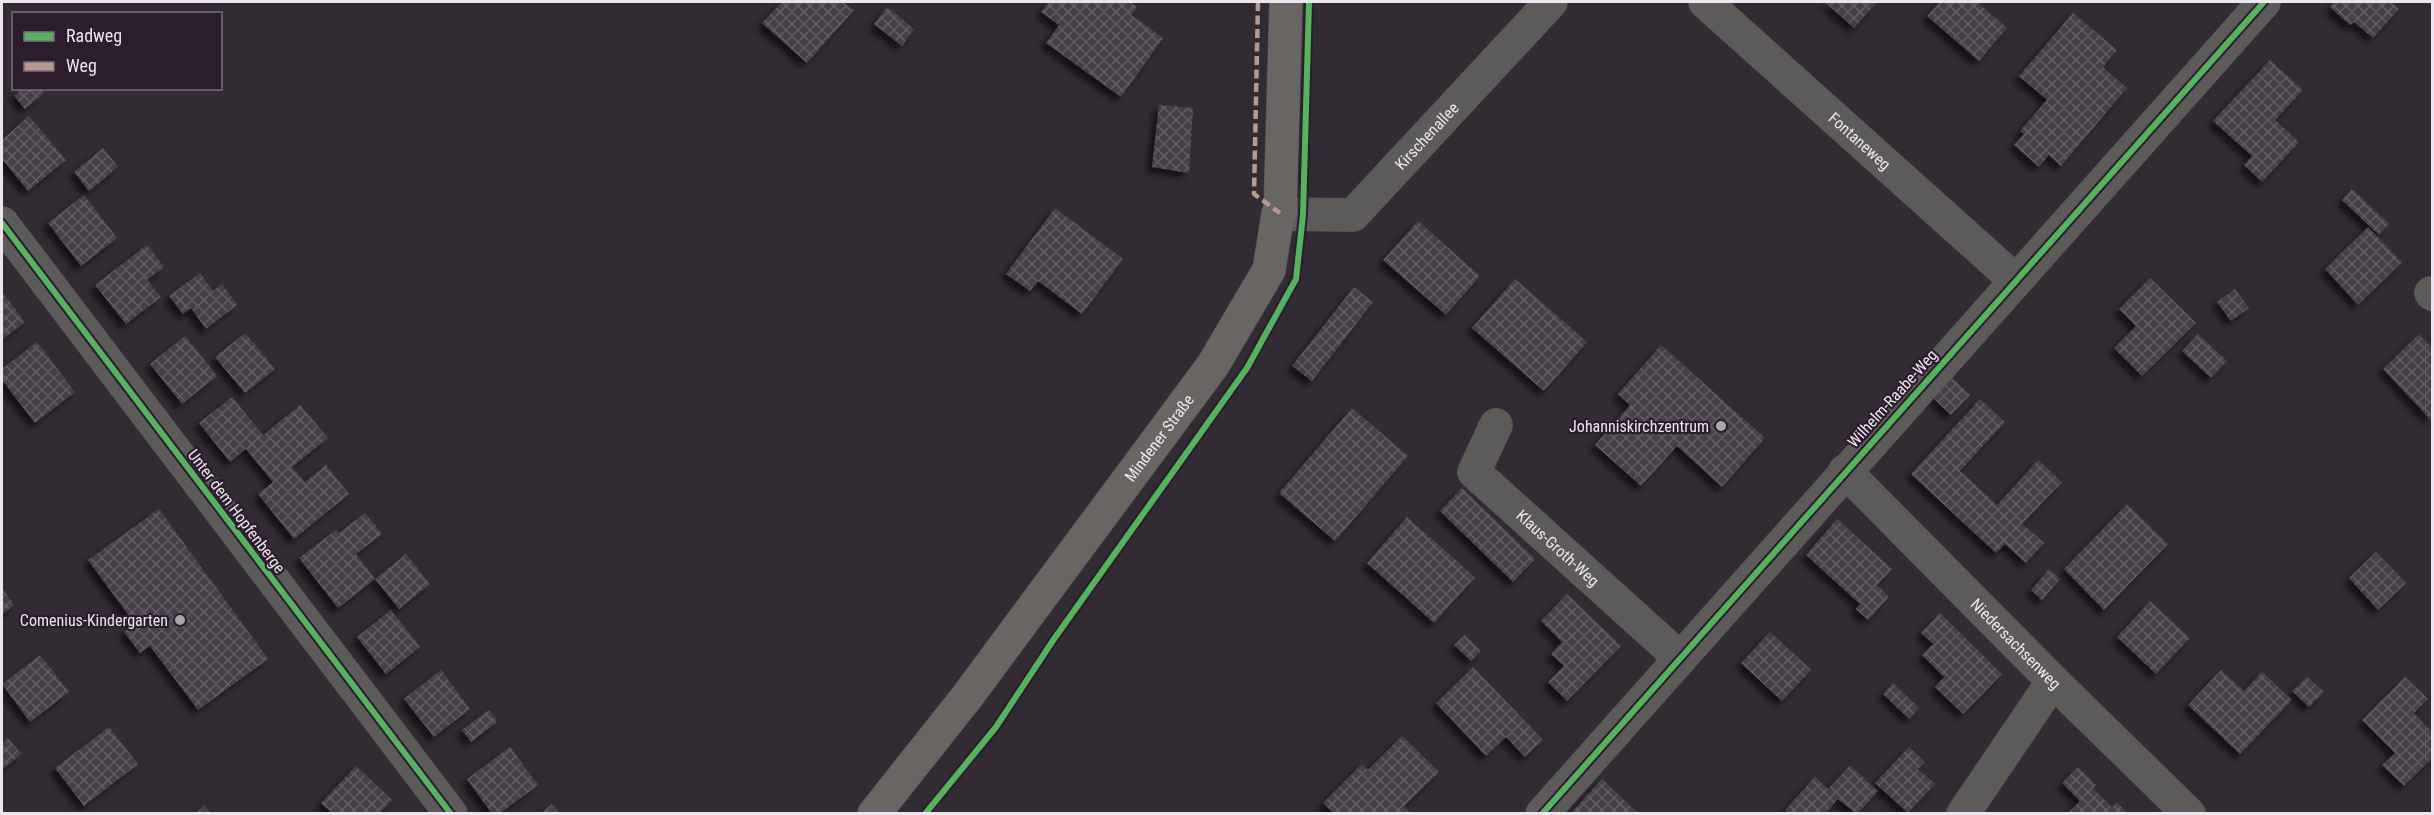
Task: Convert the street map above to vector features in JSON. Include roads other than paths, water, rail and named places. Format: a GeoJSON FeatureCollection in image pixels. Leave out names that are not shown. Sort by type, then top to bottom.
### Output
{"type":"FeatureCollection","features":[{"type":"Feature","properties":{"kind":"main road","name":"Mindener Straße"},"geometry":{"type":"LineString","coordinates":[[874,813],[966,698],[1213,365],[1269,270],[1280,213],[1286,2]]}},
{"type":"Feature","properties":{"kind":"street","name":"Kirschenallee"},"geometry":{"type":"LineString","coordinates":[[1278,214],[1353,215],[1551,2]]}},
{"type":"Feature","properties":{"kind":"street","name":"Fontaneweg"},"geometry":{"type":"LineString","coordinates":[[1705,2],[2015,280]]}},
{"type":"Feature","properties":{"kind":"street","name":"Wilhelm-Raabe-Weg"},"geometry":{"type":"LineString","coordinates":[[1542,813],[2264,2]]}},
{"type":"Feature","properties":{"kind":"street","name":"Unter dem Hopfenberge"},"geometry":{"type":"LineString","coordinates":[[2,224],[451,813]]}},
{"type":"Feature","properties":{"kind":"street","name":"Klaus-Groth-Weg"},"geometry":{"type":"LineString","coordinates":[[1496,425],[1474,472],[1680,658]]}},
{"type":"Feature","properties":{"kind":"street","name":"Niedersachsenweg"},"geometry":{"type":"LineString","coordinates":[[1845,471],[2053,681],[2189,813]]}},
{"type":"Feature","properties":{"kind":"street"},"geometry":{"type":"LineString","coordinates":[[1963,813],[2053,681]]}},
{"type":"Feature","properties":{"kind":"place","name":"Johanniskirchzentrum"},"geometry":{"type":"Point","coordinates":[1721,426]}},
{"type":"Feature","properties":{"kind":"place","name":"Comenius-Kindergarten"},"geometry":{"type":"Point","coordinates":[180,620]}}]}
